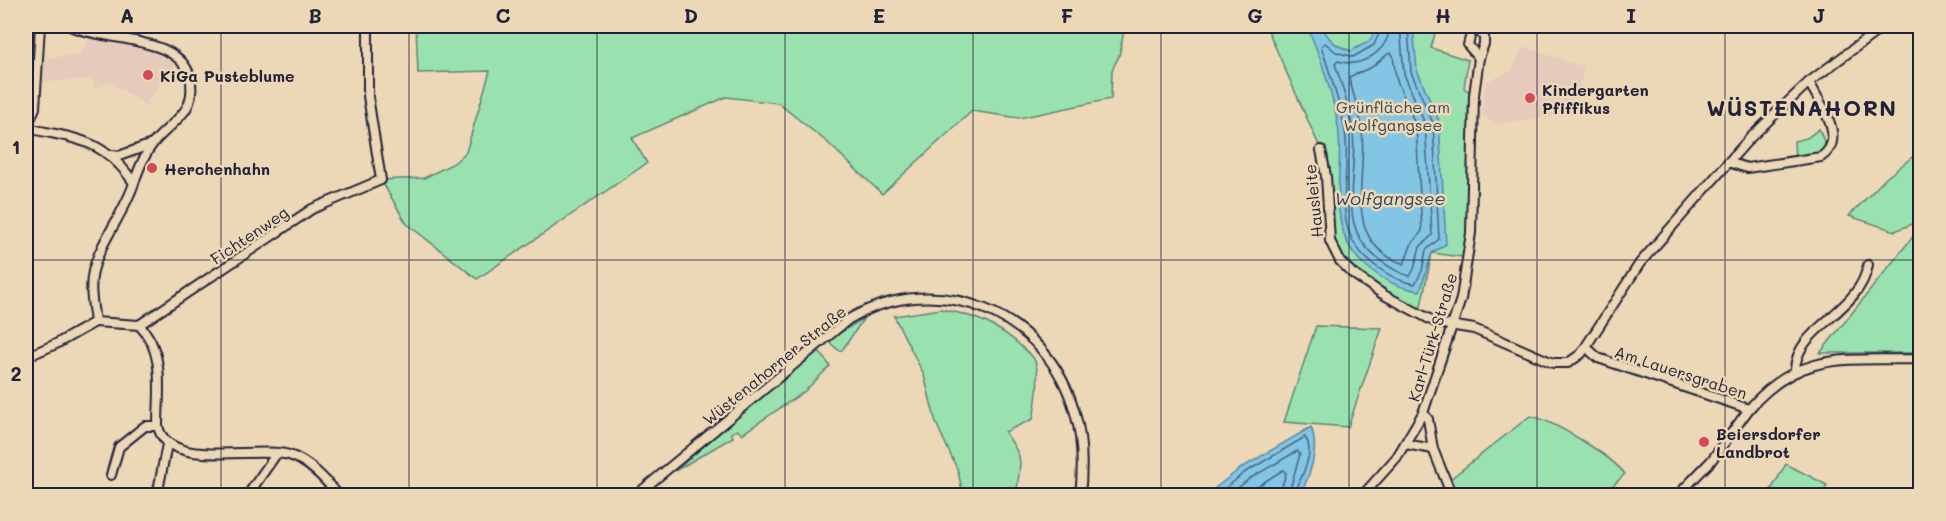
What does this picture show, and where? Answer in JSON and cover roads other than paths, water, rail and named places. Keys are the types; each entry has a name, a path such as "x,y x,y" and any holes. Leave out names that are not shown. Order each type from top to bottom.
{"street":[{"path":"40,26 38,88 35,108 26,129 82,141 119,156 153,143"},
{"path":"70,26 91,33 158,47 186,66 192,86 189,104 153,143 129,197 98,256 93,273 94,322"},
{"name":"Fichtenweg","path":"139,325 318,206 381,180 368,96 368,26"},
{"name":"Karl-Türk-Straße","path":"1474,26 1468,45 1479,58"},
{"name":"Karl-Türk-Straße","path":"1362,495 1387,470 1406,444 1423,413 1461,299 1469,258 1474,95 1484,37 1474,26"},
{"path":"1586,347 1640,263 1728,162 1809,82 1884,26"},
{"path":"1728,162 1747,168 1821,157 1827,153 1832,147 1834,136 1809,82"},
{"name":"Hausleite","path":"1321,150 1326,176 1330,241 1340,261 1352,273 1384,295 1431,321 1452,327 1474,329 1560,364 1575,360 1586,347"},
{"path":"112,155 134,183"},
{"path":"1795,370 1801,347 1863,284 1868,265"},
{"name":"Wüstenahorner Straße","path":"635,495 849,319 872,307 915,296 948,297 977,305 1012,324 1050,362 1067,391 1080,431 1082,472 1080,495"},
{"path":"26,357 56,344 94,322 139,325 153,341 158,360 158,426 160,437 167,444 212,454 277,453 291,455 316,471 339,495"},
{"name":"Am Lauersgraben","path":"1586,347 1598,358 1749,410 1767,390 1795,370 1830,360 1920,359"},
{"path":"1677,495 1711,461 1749,410"},
{"path":"1423,413 1428,419 1433,449 1450,491"},
{"path":"111,476 118,447 145,426 158,426"},
{"path":"157,495 167,444"},
{"path":"1406,444 1433,449"},
{"path":"247,495 277,453"}],"water":[{"name":"Wolfgangsee","path":"1306,26 1322,26 1333,42 1351,51 1370,41 1377,26 1413,26 1417,70 1439,121 1446,244 1432,253 1420,291 1388,281 1371,270 1356,257 1347,242 1341,225 1339,208 1338,124 1322,63"},
{"path":"1311,427 1314,436 1314,453 1310,471 1300,495 1206,495 1241,468"}],"place":[{"name":"KiGa Pusteblume","path":"148,75"},
{"name":"Kindergarten Pfiffikus","path":"1530,98"},
{"name":"Herchenhahn","path":"152,168"},
{"name":"Beiersdorfer Landbrot","path":"1704,442"}],"district":[{"name":"WÜSTENAHORN","path":"1802,107"}],"park label":[{"name":"Grünfläche am Wolfgangsee","path":"1393,115"}]}
